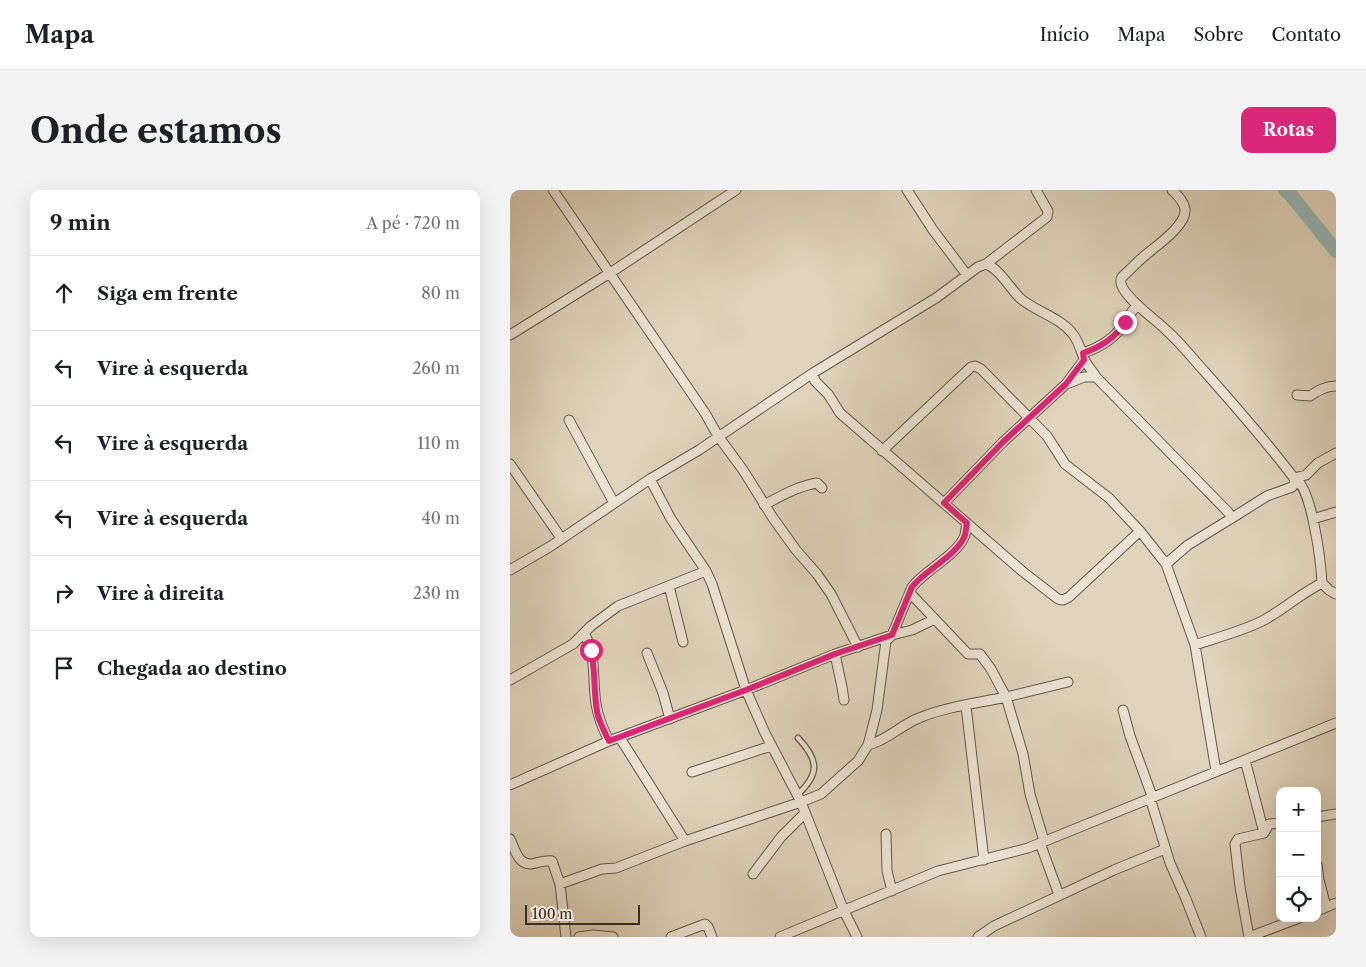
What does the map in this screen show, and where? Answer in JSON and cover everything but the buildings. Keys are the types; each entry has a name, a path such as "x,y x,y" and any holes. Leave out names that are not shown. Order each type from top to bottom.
{"street":[{"path":"553,190 705,413 718,436 743,470 783,533 831,594 858,647"},
{"path":"510,335 610,273 736,190"},
{"path":"907,190 933,230 968,275"},
{"path":"510,570 551,546 650,479 699,450 804,380 814,378 936,298 978,267 986,264 1048,217 1048,211 1036,190"},
{"path":"1172,190 1182,200 1185,210 1183,218 1169,236 1142,258 1120,280 1120,284 1126,294 1137,305 1152,316 1178,341 1254,427 1294,478 1298,480 1304,490 1313,519 1321,558 1322,583 1336,594"},
{"path":"986,264 997,272 1020,298 1068,328 1096,377 1232,518"},
{"path":"1126,294 1127,317"},
{"path":"944,503 1003,442 1066,384 1084,356 1117,333 1137,305"},
{"path":"882,451 973,366 982,369 1047,436 1065,464 1110,498 1140,530 1166,564 1195,644 1216,771"},
{"path":"1066,384 1084,377 1096,377"},
{"path":"814,378 828,394 840,413 1052,596 1063,600 1081,586 1140,530"},
{"path":"1297,394 1310,396 1321,389 1336,386"},
{"path":"569,420 614,503"},
{"path":"1294,478 1306,475 1318,463 1336,453"},
{"path":"510,464 561,538"},
{"path":"1166,564 1188,545 1267,496 1292,487 1295,483 1294,478"},
{"path":"650,479 671,519 712,584 746,690 799,798 844,911 857,937"},
{"path":"764,505 809,484 817,483 822,488"},
{"path":"1313,519 1336,512"},
{"path":"560,884 602,869 616,868 799,798 821,794 834,784 858,761 868,745 877,710 886,641 892,635 910,593 917,581 960,543 965,535 967,523"},
{"path":"965,535 975,530"},
{"path":"510,680 573,644 618,606 706,572"},
{"path":"1195,644 1263,620 1278,612 1303,592 1322,583"},
{"path":"669,586 682,642"},
{"path":"910,593 968,654 980,654 991,669 1006,697 1024,754 1030,794 1042,842 1059,895"},
{"path":"510,785 609,741 746,690 835,654 912,630 935,619"},
{"path":"584,633 594,661 596,701 599,718 609,741"},
{"path":"873,643 884,650"},
{"path":"647,653 663,694 670,719"},
{"path":"835,654 844,700"},
{"path":"868,745 879,741 900,727 931,713 1068,682"},
{"path":"966,706 984,860"},
{"path":"1123,710 1151,797 1165,849 1201,937"},
{"path":"780,937 938,871 984,860 1042,842 1336,723"},
{"path":"620,738 685,841"},
{"path":"692,772 772,746"},
{"path":"1245,760 1264,834"},
{"path":"753,874 781,837 805,813"},
{"path":"1321,816 1336,814"},
{"path":"1264,834 1269,824 1276,823"},
{"path":"886,834 888,871 892,891"},
{"path":"1264,834 1238,839 1235,844 1249,937 1288,922"},
{"path":"510,839 521,862 532,865 548,860 552,861 560,884 566,937"},
{"path":"978,937 994,926 1059,895 1165,849"},
{"path":"1319,877 1326,907"},
{"path":"1321,909 1336,903"},
{"path":"671,937 705,924 712,937"},
{"path":"579,937 593,935 613,937"}],"lane":[{"path":"798,738 815,761 813,775 799,798"}],"waterway":[{"path":"1285,190 1336,251"}],"route":[{"path":"591,650 594,661 597,711 609,741 746,690 835,654 873,643 892,635 912,587 943,560 960,543 965,535 967,523 944,503 1003,442 1066,384 1084,360 1083,353 1101,345 1117,333 1125,322"}]}
